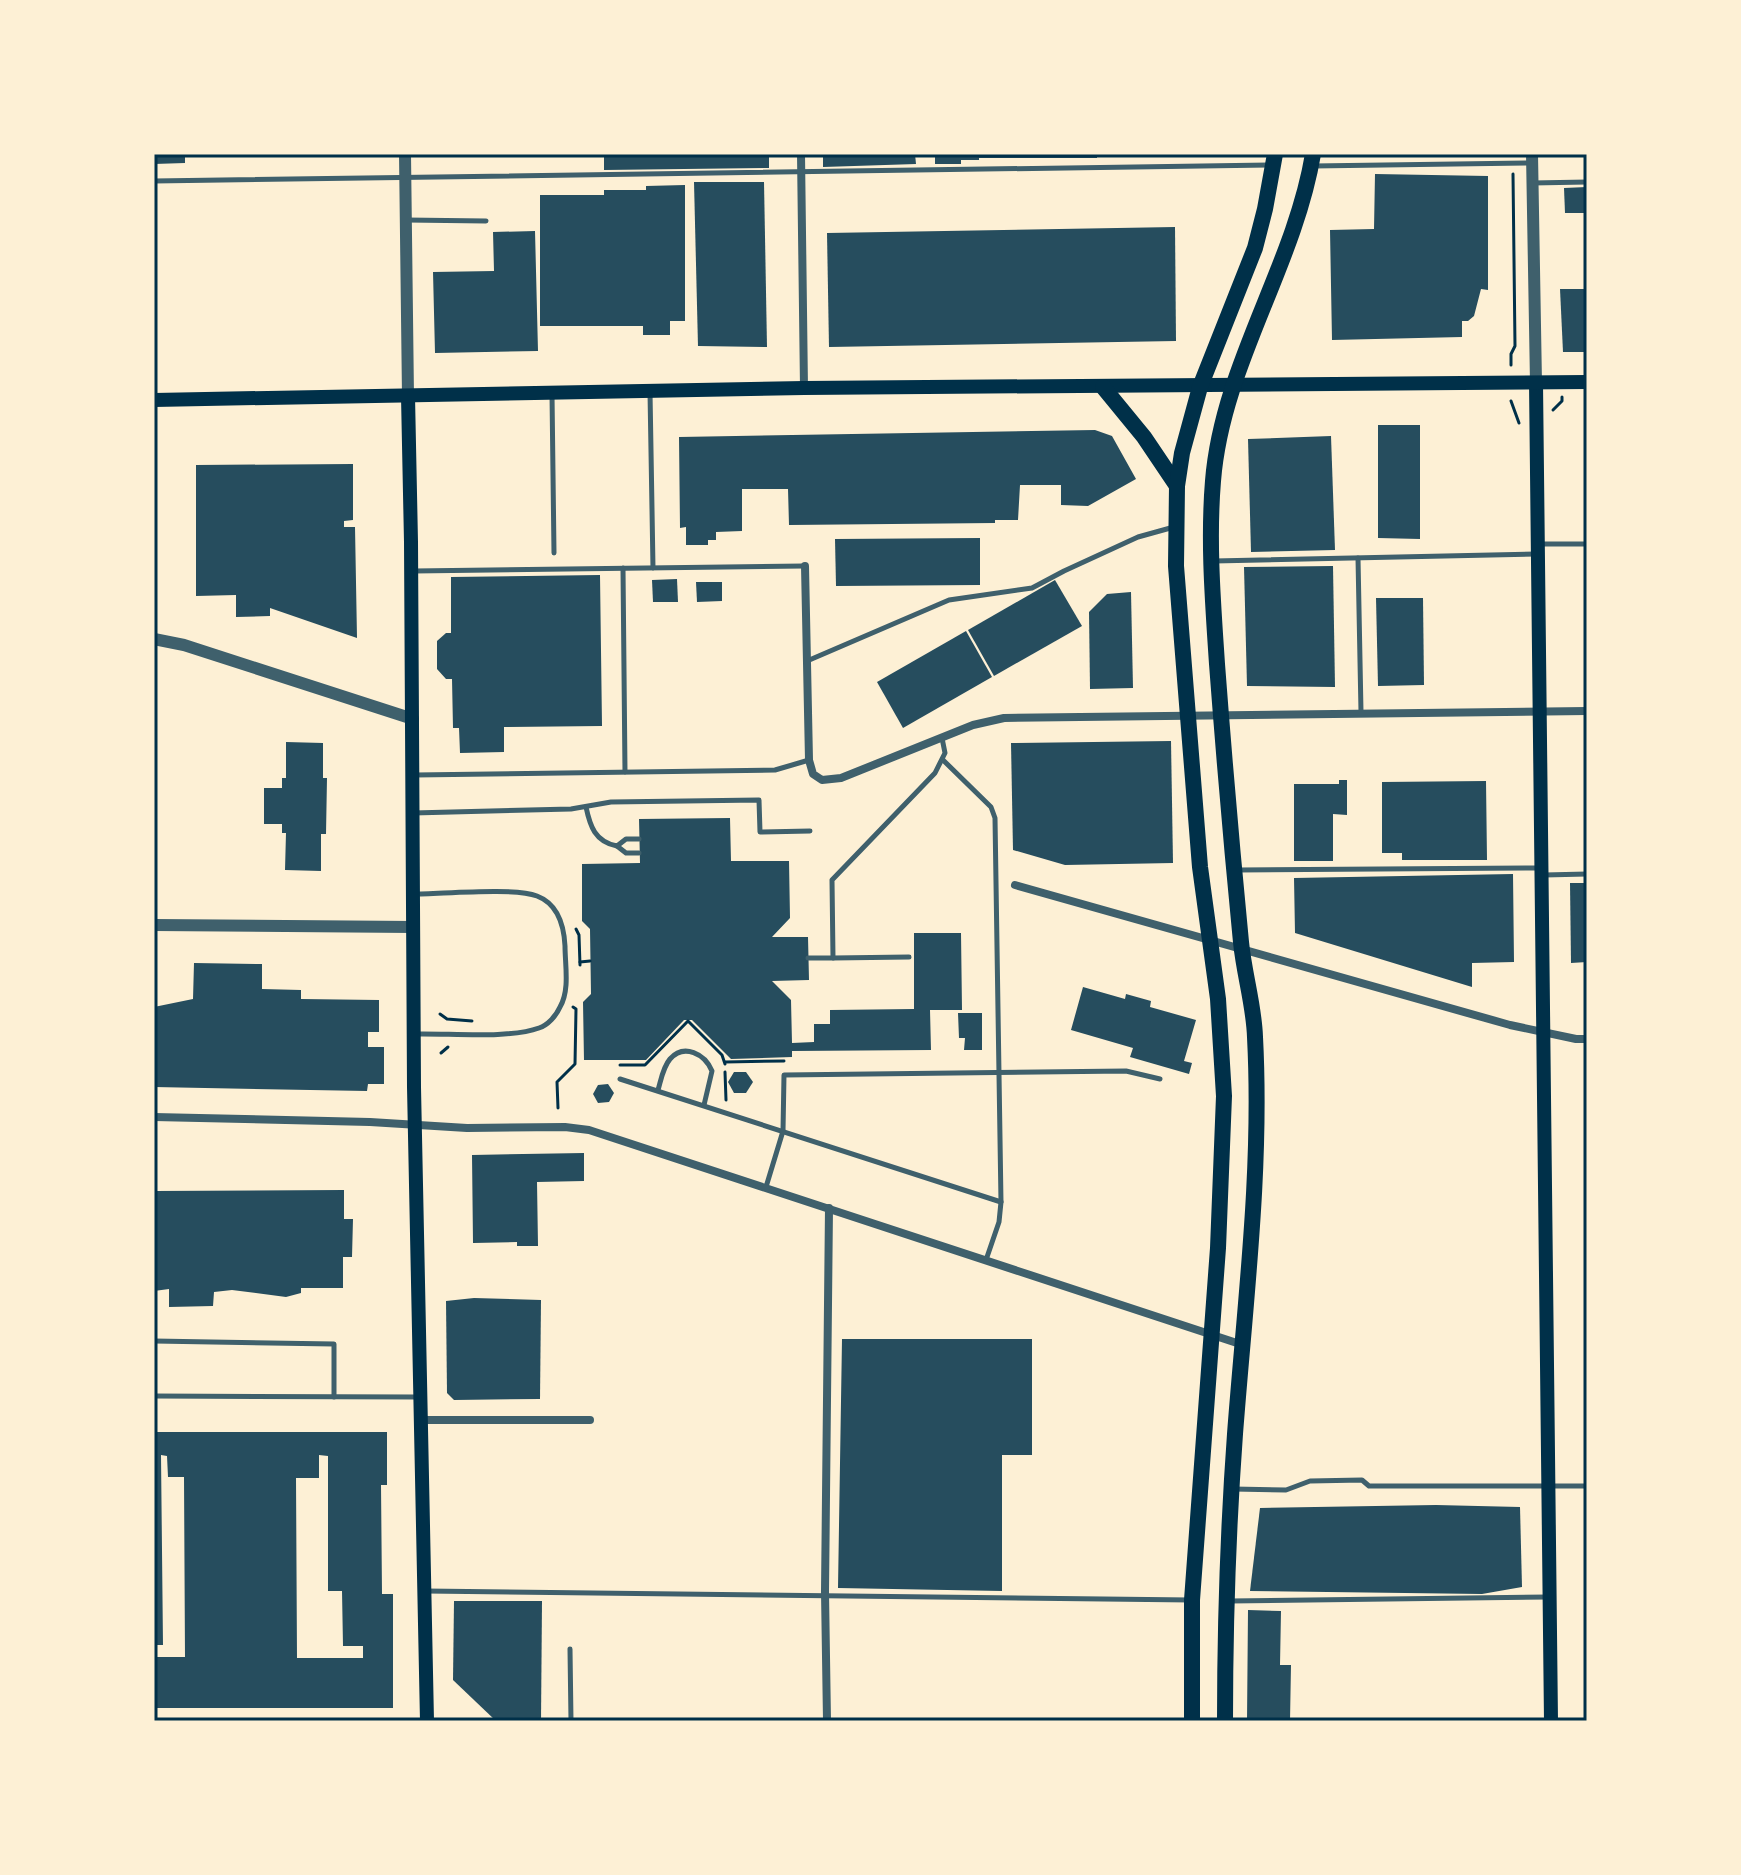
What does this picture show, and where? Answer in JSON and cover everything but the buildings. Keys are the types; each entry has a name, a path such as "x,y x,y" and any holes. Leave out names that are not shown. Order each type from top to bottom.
{"main road":[{"path":"1192,1721 1192,1600 1223,1177 1224,1096 1218,999 1208,939 1188,714 1175,527 1177,486 1185,439 1200,387 1255,248 1274,160"},
{"path":"1225,1721 1225,1601 1251,1268 1257,1101 1255,1032 1241,949 1221,714 1211,561 1213,480 1221,427 1301,206 1312,160"},
{"path":"154,400 804,388 1587,382"},
{"path":"1536,383 1551,1721"},
{"path":"1103,387 1144,437 1177,486"},
{"path":"408,396 419,1420 427,1721"}],"street":[{"path":"405,154 408,396"},
{"path":"801,154 804,388"},
{"path":"1532,158 1536,383"},
{"path":"805,566 809,760 813,774 826,780 841,778 987,720 1004,718 1587,711"},
{"path":"154,639 184,645 413,719"},
{"path":"1015,885 1544,1032 1587,1039"},
{"path":"154,925 413,927"},
{"path":"154,1117 589,1130 1244,1345"},
{"path":"827,1721 825,1597 829,1208"},
{"path":"419,1420 590,1420"}],"lane":[{"path":"1312,160 1532,158"},
{"path":"154,181 801,174 1274,160"},
{"path":"1531,183 1587,182"},
{"path":"405,220 486,221"},
{"path":"650,391 653,568"},
{"path":"552,393 554,553"},
{"path":"807,661 949,600 1032,588 1138,537 1175,527"},
{"path":"1211,561 1358,558 1587,544"},
{"path":"1358,558 1361,712"},
{"path":"412,571 805,566"},
{"path":"623,568 625,772"},
{"path":"833,958 832,880 935,773 945,753 941,737"},
{"path":"412,776 775,770 809,760"},
{"path":"943,760 991,807 995,818 1001,1202 999,1222 986,1260"},
{"path":"412,813 504,812 586,807 611,802 759,800 760,832 810,831"},
{"path":"586,807 597,837 626,853 639,853"},
{"path":"617,846 626,839 639,839"},
{"path":"1234,870 1541,871 1587,874"},
{"path":"413,894 523,893 543,899 555,910 563,928 566,987 560,1007 539,1028 511,1033 414,1034"},
{"path":"808,958 909,957"},
{"path":"657,1090 669,1060 682,1052 697,1053 704,1057 712,1071 704,1105"},
{"path":"766,1187 783,1131 784,1075 1126,1071 1160,1079"},
{"path":"620,1079 1001,1202"},
{"path":"154,1341 334,1344 334,1397"},
{"path":"154,1396 420,1397"},
{"path":"1232,1489 1286,1490 1310,1481 1323,1480 1362,1480 1369,1486 1587,1486"},
{"path":"423,1591 1192,1600"},
{"path":"1225,1601 1549,1597"},
{"path":"570,1649 571,1721"}],"path":[{"path":"574,926 579,935 580,975"},
{"path":"580,962 590,961"},
{"path":"568,1015 575,1000"},
{"path":"558,1108 557,1082 575,1064 576,1009 573,1007"},
{"path":"440,1014 447,1019 472,1021"},
{"path":"441,1053 451,1045"}]}
